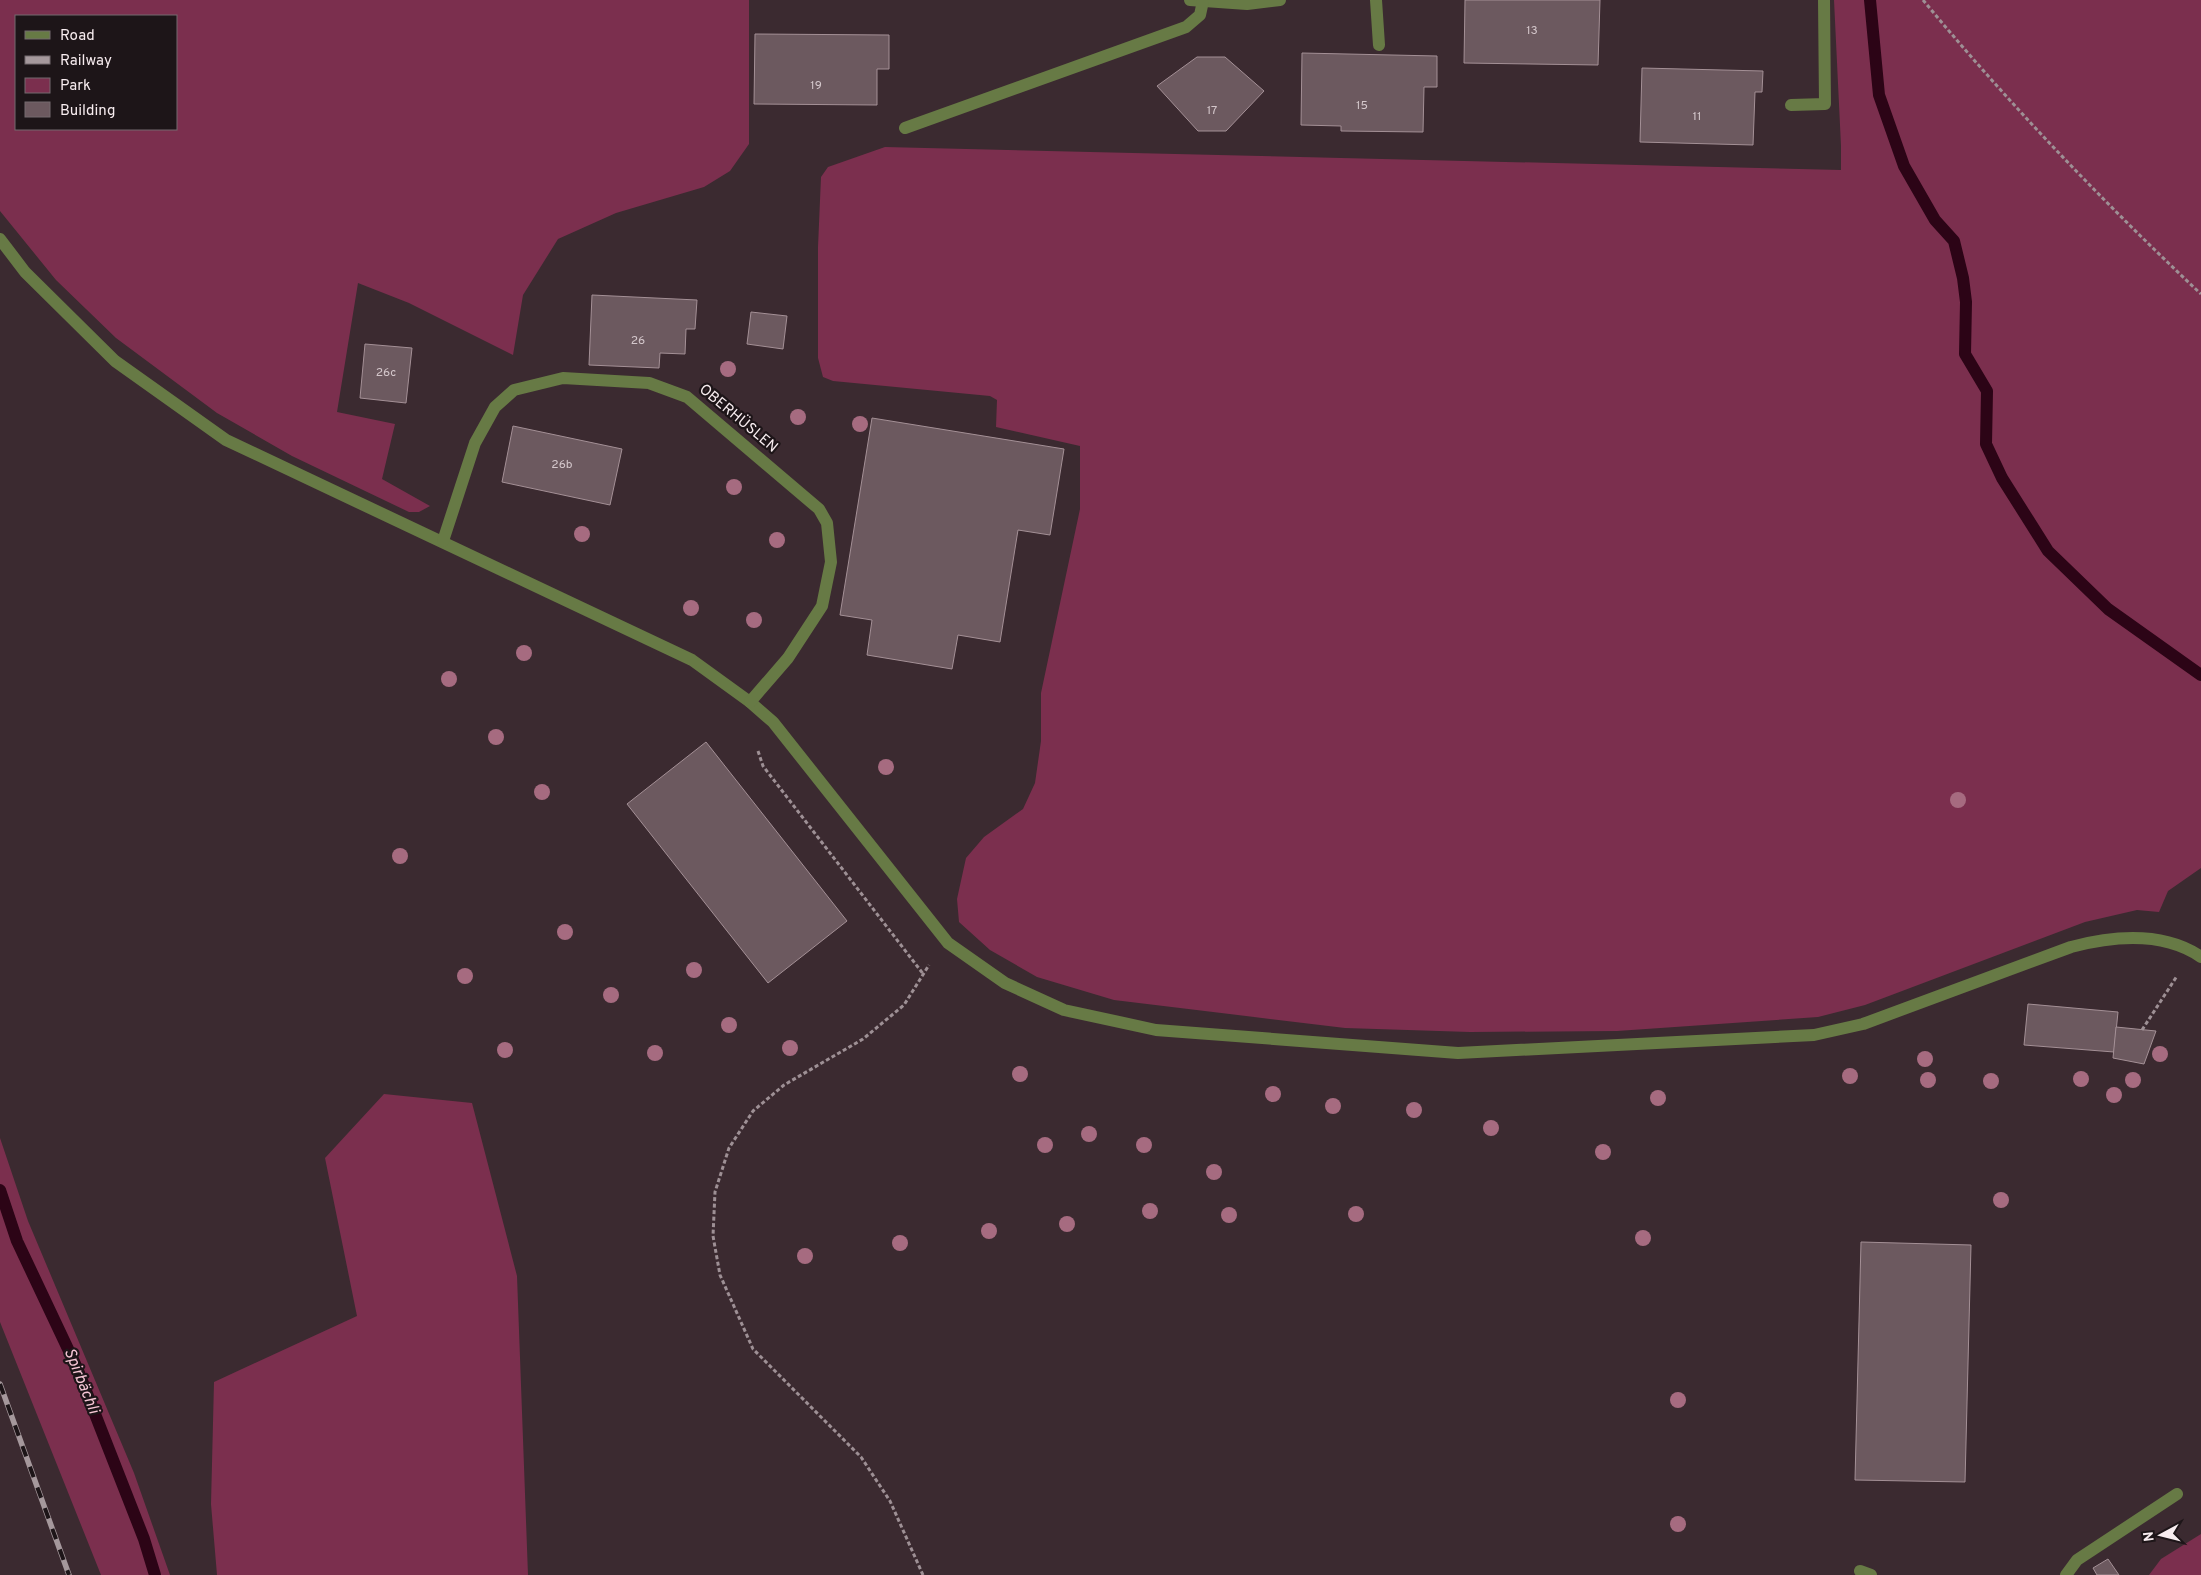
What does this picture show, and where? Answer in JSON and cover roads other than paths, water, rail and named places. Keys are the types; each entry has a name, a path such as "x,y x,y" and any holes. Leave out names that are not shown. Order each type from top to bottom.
{"street":[{"path":"1190,0 1248,4 1280,0"},
{"path":"1376,0 1379,45"},
{"path":"1791,105 1824,104 1824,0"},
{"path":"906,128 1186,27 1200,15 1203,1"},
{"path":"0,239 25,272 115,361 226,440 692,660 750,702 773,722 948,943 1005,983 1064,1010 1156,1030 1458,1053 1814,1035 1863,1024 2095,941 2143,938 2168,942 2197,954"},
{"name":"OBERHÜSLEN","path":"443,541 475,443 495,408 514,390 564,378 649,383 687,397 819,509 827,523 831,562 822,606 788,658 750,702"},
{"path":"2066,1575 2077,1560 2177,1494"}],"waterway":[{"path":"1870,0 1879,95 1904,166 1935,220 1954,241 1963,278 1966,302 1965,354 1987,391 1986,444 2002,478 2048,551 2108,609 2201,675"},
{"name":"Spirbächli","path":"0,1190 17,1241 77,1368 144,1539 155,1575"}],"railway":[{"path":"0,1384 69,1575"}]}
